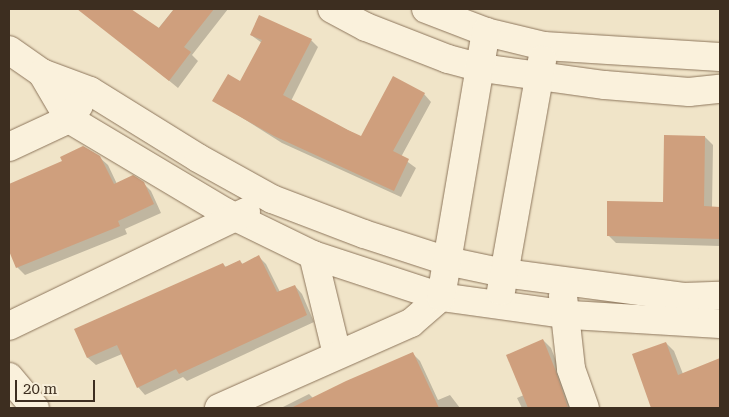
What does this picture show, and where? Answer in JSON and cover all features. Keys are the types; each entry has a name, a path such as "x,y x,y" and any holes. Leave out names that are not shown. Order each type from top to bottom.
{"street":[{"path":"332,9 366,27 448,59 482,68 539,78 689,92 720,90"},
{"path":"426,9 486,32 544,46 720,57"},
{"path":"219,408 337,354 411,323 441,297 482,68 486,32"},
{"path":"499,305 544,46"},
{"path":"9,50 42,73 90,91 198,158 272,199 364,234 447,260 504,273 683,297 720,296"},
{"path":"42,73 69,118 235,217 314,255 441,297 563,314 720,324"},
{"path":"9,147 69,118 90,91"},
{"path":"9,326 272,199"},
{"path":"314,255 337,354"},
{"path":"563,282 563,314 571,369 585,408"},
{"path":"9,377 35,408"}],"building":[{"path":"77,9 131,9 159,28 174,9 214,9 184,47 191,52 169,81"},
{"path":"259,15 312,39 283,95 348,130 361,136 393,76 425,93 393,151 409,159 394,191 274,136 212,101 228,74 240,81 262,40 250,35"},
{"path":"664,135 705,136 704,206 720,207 720,239 607,236 607,201 663,202"},
{"path":"83,146 100,156 114,184 133,175 144,182 154,204 118,221 120,226 16,268 9,251 9,184 62,161 60,157"},
{"path":"259,255 277,292 295,285 307,315 179,374 176,369 137,388 117,345 87,358 74,329 223,263 225,267 240,260 242,264"},
{"path":"543,339 568,408 528,408 506,355"},
{"path":"666,342 678,375 720,358 720,408 651,408 632,354"},
{"path":"413,352 439,408 291,408 346,381"}]}
